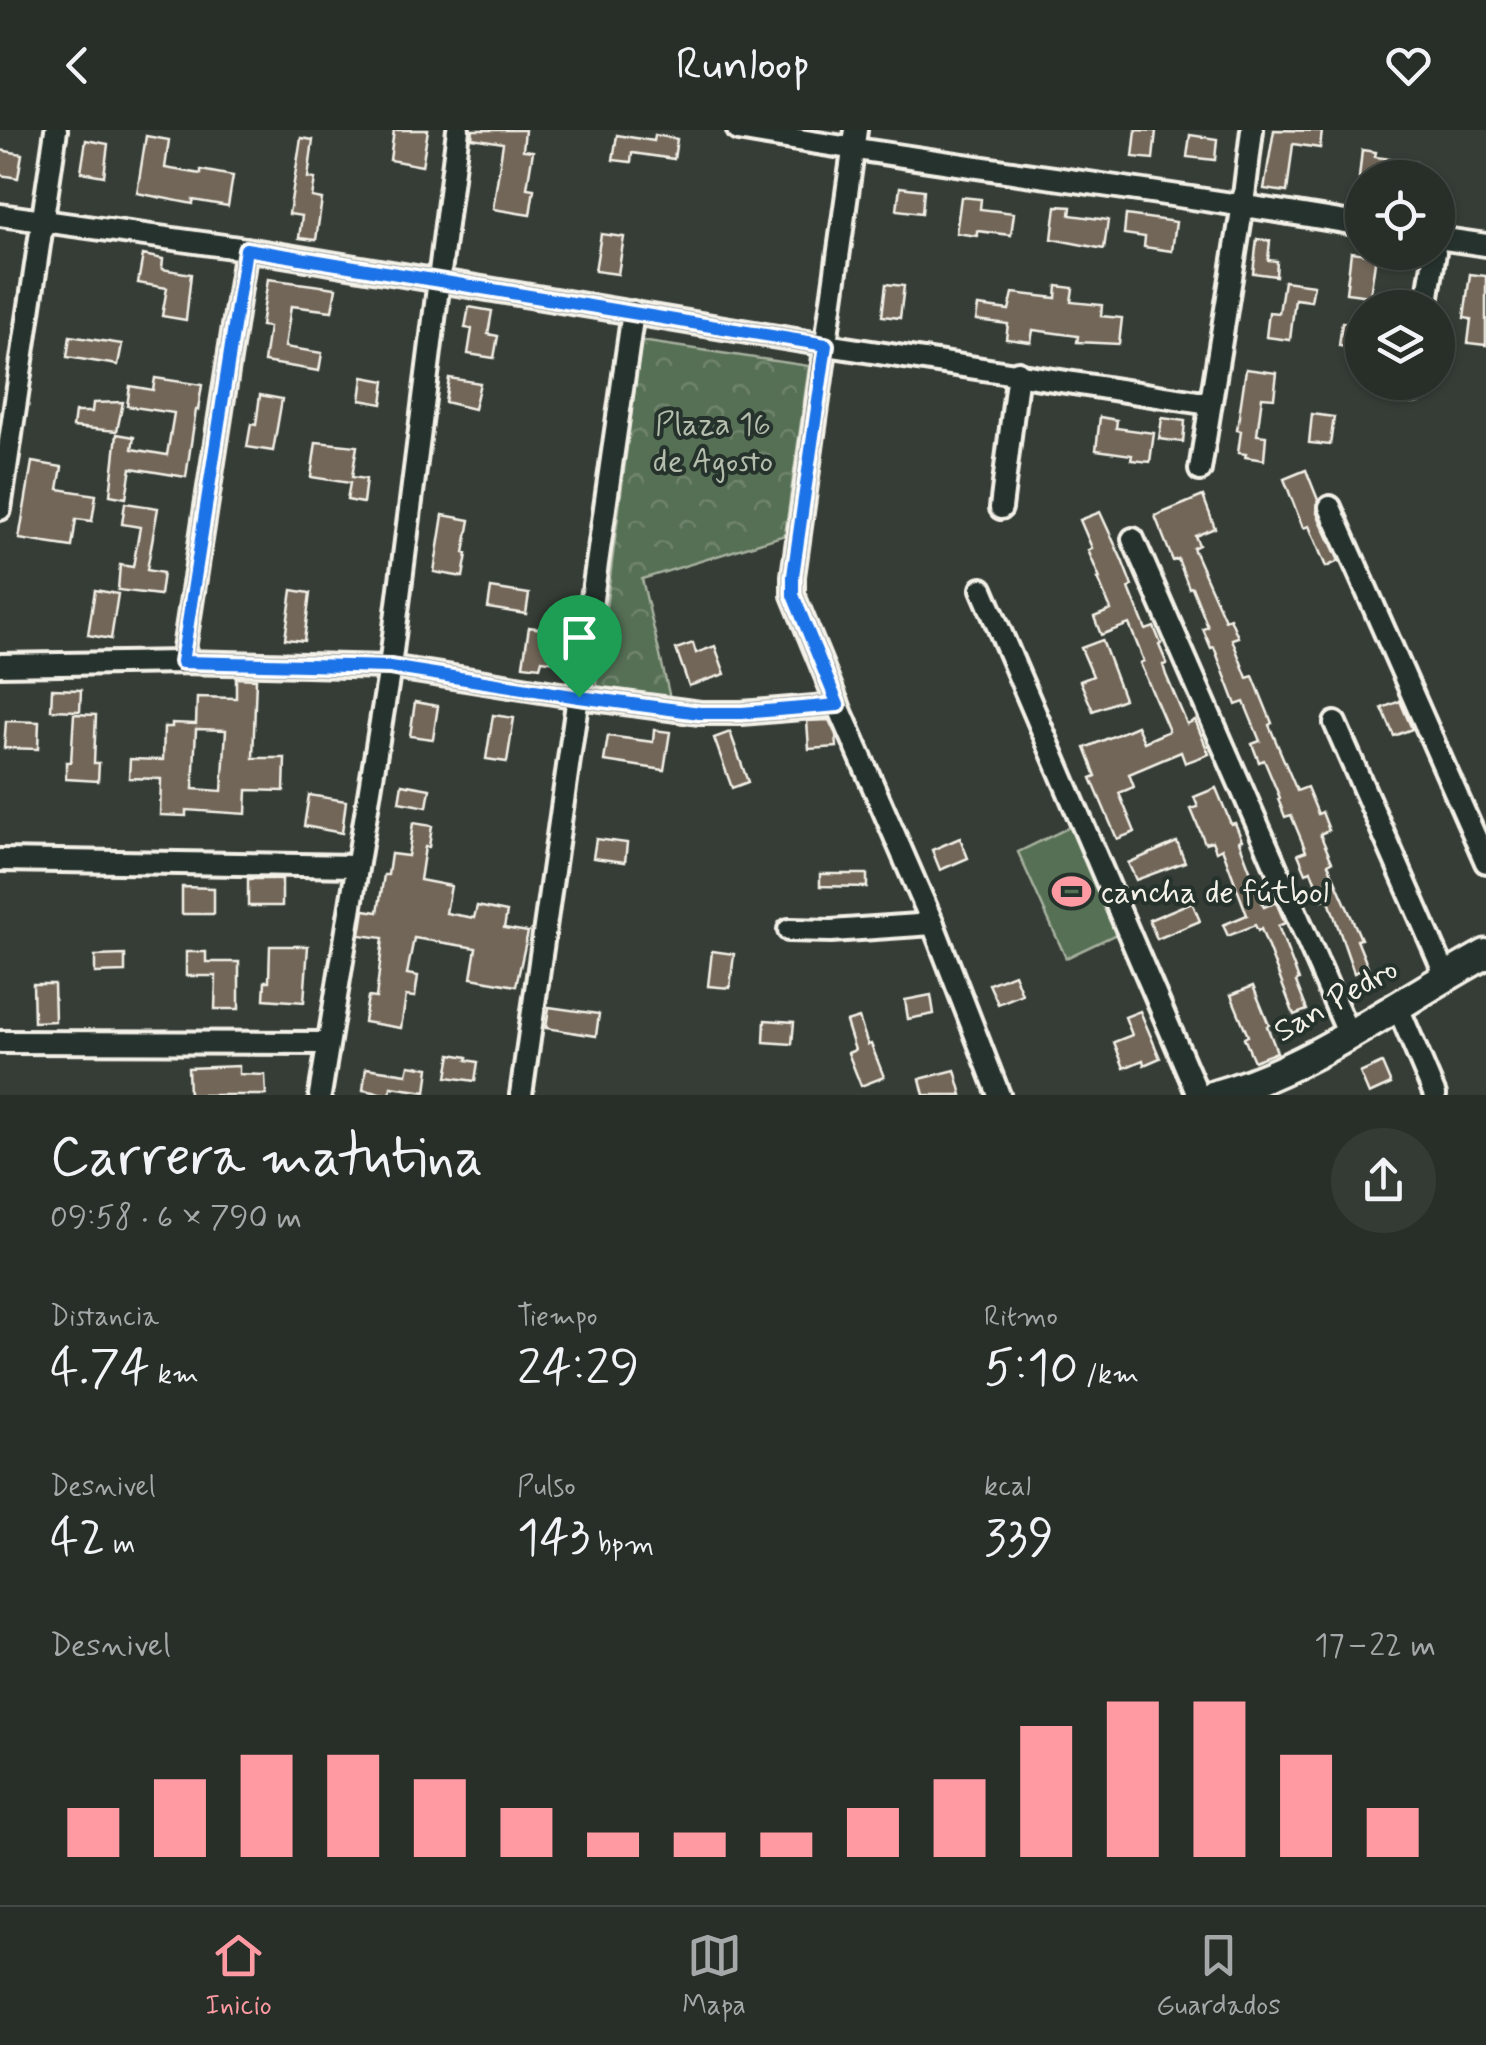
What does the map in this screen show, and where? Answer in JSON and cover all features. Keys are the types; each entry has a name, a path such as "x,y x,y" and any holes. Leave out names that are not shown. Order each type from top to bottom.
{"main road":[{"name":"San Pedro","path":"1215,1095 1247,1086 1349,1034 1486,954"}],"street":[{"path":"0,510 56,130"},
{"path":"320,1095 390,667 458,130"},
{"path":"738,130 854,140 1345,222"},
{"path":"1200,470 1252,130"},
{"path":"854,140 793,595 933,924 999,1095"},
{"path":"0,214 246,249 1210,404"},
{"path":"1455,241 1486,246"},
{"path":"182,662 246,249"},
{"path":"521,1095 632,312"},
{"path":"1001,508 1018,372"},
{"path":"1330,507 1486,862"},
{"path":"1133,538 1349,1034"},
{"path":"982,589 1198,1095"},
{"path":"0,666 182,662 390,667 700,713 838,705"},
{"path":"1335,724 1446,976"},
{"path":"0,860 356,866"},
{"path":"789,930 831,932 933,924"},
{"path":"1397,1005 1434,1095"},
{"path":"0,1042 328,1043"}],"green space":[{"name":"Plaza 16 de Agosto","path":"641,341 809,366 785,535 642,579 670,698 595,691"},
{"name":"cancha de fútbol","path":"1076,824 1125,930 1066,958 1018,852"}],"building":[{"path":"394,130 428,130 422,166 390,160"},
{"path":"473,130 525,130 523,150 533,151 527,188 534,189 530,215 493,209 503,143 472,138"},
{"path":"1136,130 1156,131 1153,159 1133,157"},
{"path":"1274,130 1322,131 1320,148 1293,144 1287,192 1264,189"},
{"path":"617,135 654,141 655,135 677,139 674,159 632,153 631,162 613,160"},
{"path":"1190,135 1217,139 1215,160 1187,157"},
{"path":"146,136 169,140 165,168 233,176 228,206 137,193"},
{"path":"301,138 313,140 308,178 315,179 312,197 322,199 316,240 299,238 302,216 289,214"},
{"path":"86,140 108,144 104,176 81,172"},
{"path":"0,150 22,154 18,178 0,175"},
{"path":"1362,150 1376,152 1375,157 1400,160 1361,160"},
{"path":"900,187 924,190 922,213 897,210"},
{"path":"961,197 981,199 980,209 1014,213 1011,235 956,233"},
{"path":"1056,206 1071,207 1070,215 1108,220 1104,249 1052,239"},
{"path":"1126,215 1176,222 1172,251 1144,247 1145,237 1124,234"},
{"path":"601,234 624,237 618,274 595,271"},
{"path":"1257,239 1270,241 1268,260 1277,261 1276,276 1253,273"},
{"path":"143,255 163,259 162,269 191,274 186,320 162,316 167,288 138,283"},
{"path":"1349,270 1374,270 1371,290 1346,290"},
{"path":"1470,274 1486,276 1486,345 1468,343 1471,319 1464,318"},
{"path":"268,279 336,288 332,311 291,306 285,347 322,353 319,371 264,362 269,327 261,326"},
{"path":"1284,281 1314,285 1311,301 1295,299 1290,340 1266,337 1269,312 1279,313"},
{"path":"886,284 904,286 900,318 882,316"},
{"path":"1057,286 1073,288 1071,302 1102,305 1101,316 1122,318 1119,344 1077,342 1078,336 1033,330 1031,342 1006,339 1008,324 976,320 978,306 1009,310 1013,293 1056,298"},
{"path":"469,307 492,311 488,334 498,336 494,358 468,354 472,329 465,328"},
{"path":"1342,322 1345,322 1345,347 1339,346"},
{"path":"70,336 122,344 118,365 67,357"},
{"path":"1246,369 1277,373 1274,398 1262,397 1257,435 1266,436 1264,460 1238,453 1241,431 1237,430"},
{"path":"363,377 385,381 382,404 360,400"},
{"path":"155,378 202,385 186,477 131,468 126,498 110,495 117,434 134,437 132,449 167,455 174,413 127,406 130,386 153,390"},
{"path":"449,378 480,383 474,409 445,402"},
{"path":"260,395 282,399 273,451 247,447 251,424 256,425"},
{"path":"123,402 117,431 73,427 75,412 92,412 93,403"},
{"path":"1312,414 1334,417 1330,445 1309,443"},
{"path":"1100,417 1117,420 1116,428 1154,433 1150,462 1096,450"},
{"path":"1162,418 1185,421 1183,442 1159,439"},
{"path":"316,442 357,446 352,477 366,479 363,503 347,500 350,483 311,477"},
{"path":"32,462 62,467 58,489 96,495 92,521 76,519 72,547 19,539"},
{"path":"1306,470 1318,500 1317,513 1339,561 1326,567 1309,526 1303,528 1284,479"},
{"path":"1203,496 1215,528 1195,536 1199,545 1193,548 1225,620 1230,618 1238,637 1232,639 1247,678 1253,676 1297,791 1307,787 1329,830 1320,834 1332,862 1328,864 1361,939 1357,940 1368,967 1354,973 1328,898 1322,900 1311,871 1306,873 1298,854 1306,851 1291,815 1285,817 1264,760 1259,762 1252,744 1260,741 1244,702 1236,705 1203,629 1208,627 1192,587 1189,588 1178,559 1173,561 1155,516"},
{"path":"125,503 158,508 147,570 163,573 160,595 118,590 120,565 133,567 140,527 122,524"},
{"path":"1100,512 1122,560 1146,630 1154,627 1161,644 1166,675 1187,724 1195,720 1209,754 1185,763 1181,752 1129,774 1134,787 1119,793 1135,832 1117,839 1091,778 1096,776 1085,748 1137,726 1144,742 1169,731 1140,663 1144,661 1129,624 1101,635 1094,617 1111,610 1080,520"},
{"path":"443,515 470,520 463,577 434,572"},
{"path":"491,588 529,594 526,614 488,608"},
{"path":"95,590 118,594 111,639 88,635"},
{"path":"292,590 310,593 304,641 285,639"},
{"path":"529,627 562,632 558,662 542,660 540,667 523,665"},
{"path":"1102,640 1124,699 1093,711 1080,681 1093,676 1081,648"},
{"path":"693,643 696,653 715,646 725,674 689,686 676,649"},
{"path":"236,678 256,679 253,758 285,758 284,791 247,790 246,814 186,810 186,816 160,815 161,779 129,778 130,759 163,760 164,727 172,727 172,723 196,724 197,697 236,698","holes":["196,729 226,730 222,791 193,789"]},
{"path":"52,689 81,690 80,711 51,710"},
{"path":"1400,701 1412,729 1394,736 1382,708"},
{"path":"415,702 438,706 433,739 410,736"},
{"path":"74,714 96,715 94,763 99,763 98,781 66,779"},
{"path":"493,715 514,718 507,762 486,759"},
{"path":"829,720 837,747 809,749 807,721"},
{"path":"6,721 39,722 38,749 4,748"},
{"path":"654,730 670,732 664,770 604,761 608,736 653,742"},
{"path":"730,732 748,782 732,788 714,738"},
{"path":"402,784 430,789 427,807 399,802"},
{"path":"1216,788 1242,840 1239,841 1264,907 1276,902 1285,923 1278,926 1307,1010 1294,1015 1261,929 1258,931 1255,925 1228,936 1223,925 1247,915 1222,848 1216,851 1212,841 1205,843 1191,809 1198,807 1194,797"},
{"path":"309,795 346,801 342,833 304,826"},
{"path":"413,823 432,826 420,880 451,886 446,913 474,918 477,906 507,912 504,928 528,932 516,986 471,978 476,948 414,938 407,974 418,976 415,997 406,996 401,1028 364,1022 368,997 376,998 383,938 360,935 364,910 378,912 391,854 408,856"},
{"path":"960,838 968,858 940,870 932,850"},
{"path":"596,839 627,843 625,862 593,858"},
{"path":"1177,842 1185,862 1136,880 1128,863"},
{"path":"820,874 867,874 867,887 820,886"},
{"path":"248,879 282,879 282,906 248,906"},
{"path":"182,887 214,888 214,914 182,914"},
{"path":"1192,902 1200,921 1157,939 1149,920"},
{"path":"270,946 308,946 304,1002 264,999"},
{"path":"712,951 734,954 730,988 708,986"},
{"path":"186,952 206,952 206,962 239,962 239,1009 215,1009 216,976 186,976"},
{"path":"125,955 125,972 95,973 95,956"},
{"path":"1014,974 1022,994 998,1004 989,984"},
{"path":"33,984 54,984 55,1021 34,1022"},
{"path":"1253,986 1277,1052 1254,1061 1231,995"},
{"path":"931,995 934,1014 908,1019 905,1000"},
{"path":"549,1007 599,1014 596,1036 546,1028"},
{"path":"1140,1011 1160,1058 1124,1068 1114,1042 1132,1035 1125,1017"},
{"path":"859,1018 884,1077 861,1086 848,1053 855,1050 846,1022"},
{"path":"765,1020 794,1022 792,1044 764,1042"},
{"path":"451,1054 478,1062 475,1081 447,1077"},
{"path":"1382,1063 1391,1084 1369,1094 1360,1073"},
{"path":"409,1065 429,1068 426,1092 391,1087 390,1095 363,1090 366,1068 407,1074"},
{"path":"239,1066 239,1074 265,1075 266,1095 189,1095 188,1068"},
{"path":"955,1070 962,1095 924,1095 920,1079"}],"place":[{"name":"cancha de fútbol","path":"1071,891"}],"route":[{"path":"246,249 826,345 793,595 838,705 700,713 579,697 390,667 182,662 246,249"}]}
